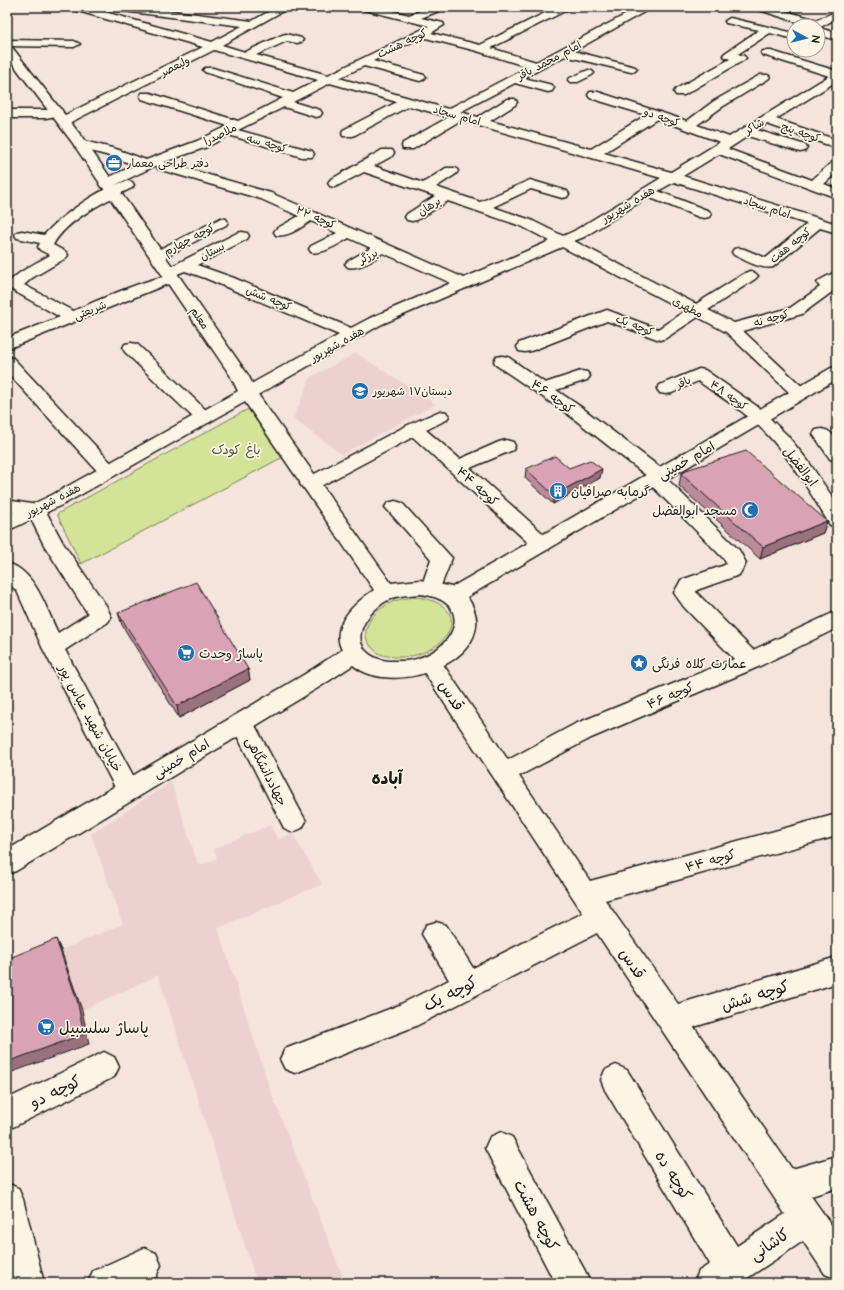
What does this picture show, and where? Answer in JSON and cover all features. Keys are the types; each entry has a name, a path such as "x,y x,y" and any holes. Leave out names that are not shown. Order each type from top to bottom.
{"street":[{"name":"امام سجاد","path":"75,7 672,177 837,229"},
{"path":"115,7 172,10 252,24"},
{"name":"ولیعصر","path":"60,117 213,46 285,7"},
{"path":"366,7 410,18"},
{"name":"کوچه هشت","path":"410,18 440,7"},
{"path":"481,49 565,7"},
{"name":"امام محمد باقر","path":"455,114 513,79 648,7"},
{"path":"760,7 791,18"},
{"path":"831,7 837,9"},
{"path":"826,21 837,14"},
{"name":"کوچه هشت","path":"330,79 439,25 410,18"},
{"path":"730,21 768,28 786,34"},
{"path":"680,92 740,58 729,55 768,28"},
{"path":"826,32 837,37"},
{"path":"420,34 481,49 537,66"},
{"path":"245,56 286,37 297,40"},
{"path":"7,43 74,44"},
{"name":"معلم","path":"7,48 80,144 156,256 175,273 248,393 386,592"},
{"path":"564,52 631,69"},
{"path":"767,54 837,76"},
{"path":"549,60 570,71 593,74"},
{"path":"363,62 420,77"},
{"path":"209,70 288,100 316,113"},
{"name":"شاکر","path":"672,177 837,76"},
{"path":"688,126 718,104 764,77"},
{"name":"ملاصدرا","path":"109,188 146,165 202,144 330,79"},
{"path":"513,79 548,88"},
{"name":"کوچه دو","path":"594,95 656,114 729,141"},
{"path":"146,96 232,128"},
{"path":"599,107 610,100"},
{"path":"348,133 408,101"},
{"path":"480,122 511,102"},
{"path":"7,114 60,117"},
{"path":"408,146 455,114"},
{"path":"593,154 656,114"},
{"name":"کوچه پنج","path":"765,119 837,144"},
{"name":"کوچه سه","path":"232,128 307,154"},
{"path":"746,131 800,148"},
{"path":"80,144 111,152 146,165"},
{"path":"72,318 14,286 27,275 61,255 45,247 46,240 68,220 103,196 109,188 163,166 202,144"},
{"path":"717,149 837,194"},
{"path":"335,183 387,153"},
{"path":"815,185 837,165"},
{"name":"کوچه ۲۲","path":"163,166 266,196 463,283"},
{"name":"مطهری","path":"364,167 526,223 562,241 732,330 800,393"},
{"path":"426,188 451,170"},
{"name":"هفده شهریور","path":"7,524 59,499 376,321 579,234 672,177"},
{"path":"481,207 530,184 562,194"},
{"path":"647,192 704,214"},
{"name":"برهان","path":"412,218 447,195"},
{"path":"281,232 311,215"},
{"name":"کوچه چهارم","path":"156,256 221,222"},
{"name":"کوچه هفت","path":"739,252 768,264 818,223"},
{"path":"316,249 349,232"},
{"path":"22,235 46,240"},
{"name":"بستان","path":"175,273 242,236"},
{"name":"برزگر","path":"353,264 384,247"},
{"name":"کوچه شش","path":"175,273 196,269 312,316 352,335"},
{"name":"شریعتی","path":"7,344 160,282 175,273"},
{"path":"697,311 750,276"},
{"name":"کوچه نه","path":"732,330 796,312 831,286 825,283 837,276"},
{"name":"کوچه یک","path":"525,347 607,315 660,335 697,311"},
{"path":"131,348 204,418"},
{"name":"کوچه ۴۶","path":"502,360 575,411 657,477 732,555 736,562 732,570 688,585 685,593 750,661"},
{"path":"7,362 108,471"},
{"name":"امام خمینی","path":"453,596 837,372"},
{"name":"باقر","path":"666,390 699,374"},
{"name":"کوچه ۴۸","path":"699,374 760,417"},
{"path":"543,389 581,376"},
{"path":"310,484 440,416"},
{"name":"ابوالفضل","path":"760,417 795,457 828,488 837,520"},
{"name":"کوچه ۴۴","path":"414,429 457,466 542,544"},
{"path":"822,434 837,455"},
{"path":"457,466 506,446"},
{"path":"7,506 36,510 54,545 96,607 100,617 53,647"},
{"path":"395,508 442,558 431,588"},
{"name":"خیابان شهید عباس پور","path":"7,570 26,587 53,647 129,790"},
{"path":"420,587 431,588 453,596 463,607 466,621 463,636 452,649 430,663 416,668 395,670 375,667 360,660 352,648 348,634 354,619 365,606 386,592 420,587"},
{"name":"کوچه ۴۶","path":"504,773 583,731 750,661 837,619"},
{"name":"امام خمینی","path":"7,863 242,722 355,652"},
{"name":"قدس","path":"430,663 584,894 602,918 837,1262"},
{"name":"جهاددانشگاهی","path":"242,722 293,821"},
{"name":"کوچه ۴۴","path":"584,894 837,825"},
{"name":"کوچه یک","path":"295,1060 406,1016 602,918"},
{"path":"436,934 468,984"},
{"name":"کوچه شش","path":"672,1020 837,970"},
{"name":"کوچه دو","path":"7,1115 104,1067"},
{"name":"کوچه ده","path":"616,1080 722,1276"},
{"name":"کوچه هشت","path":"501,1148 573,1283"},
{"path":"786,1187 837,1172"},
{"path":"9,1219 26,1283"},
{"name":"کاشانی","path":"722,1276 807,1219"},
{"path":"105,1283 144,1265"}],"shaded area":[{"name":"دبستان۱۷ شهریور","path":"356,353 436,404 342,454 293,419 311,377"},
{"path":"171,782 198,865 217,859 214,849 270,825 278,840 292,833 322,884 218,928 271,1092 345,1283 257,1283 158,975 82,1010 61,950 123,924 91,834"}],"green space":[{"name":"باغ کودک","path":"248,409 283,457 81,564 57,514"},
{"path":"417,597 437,603 448,612 451,623 447,634 438,644 424,652 406,657 387,656 375,651 367,639 366,633 369,622 373,616 391,602"}],"building":[{"name":"مسجد ابوالفضل","path":"746,451 827,521 763,547 681,474 685,472 683,471"},
{"path":"555,456 569,468 590,460 602,469 554,495 526,469"},
{"name":"پاساژ وحدت","path":"196,582 248,669 177,706 118,613"},
{"name":"پاساژ سلسبیل","path":"56,939 77,1000 84,1034 7,1062 7,959"}],"place":[{"name":"دفتر طراحی معمار","path":"114,163"},
{"name":"دبستان۱۷ شهریور","path":"360,391"},
{"name":"گرمابه صرافیان","path":"558,491"},
{"name":"مسجد ابوالفضل","path":"750,510"},
{"name":"پاساژ وحدت","path":"186,653"},
{"name":"عمارت کلاه فرنگی","path":"639,663"},
{"name":"پاساژ سلسبیل","path":"46,1027"}],"district":[{"name":"آباده","path":"387,778"}]}
